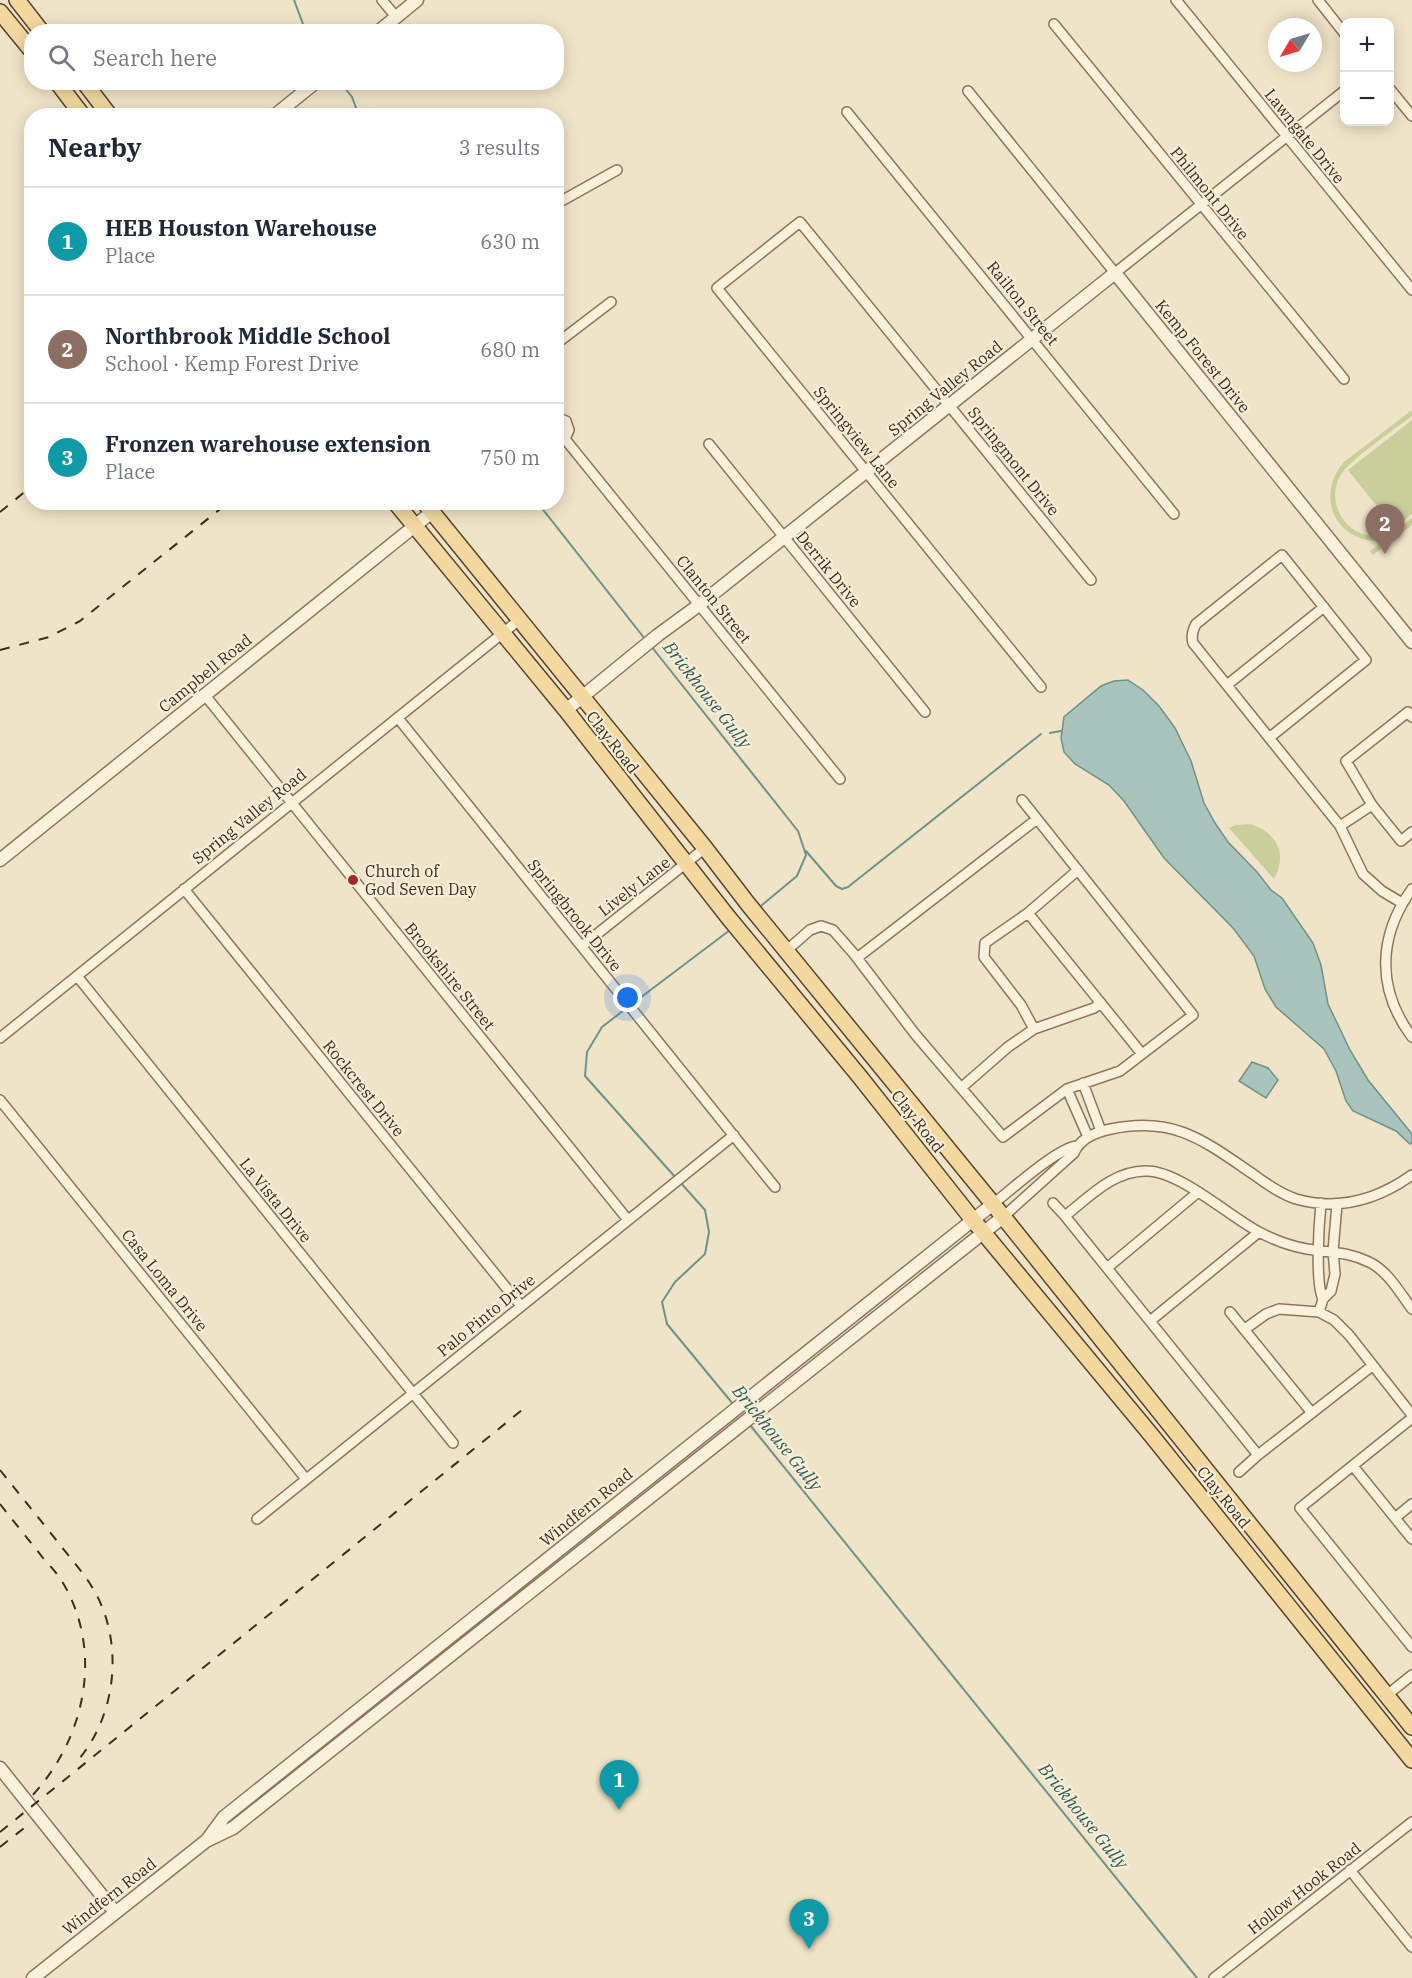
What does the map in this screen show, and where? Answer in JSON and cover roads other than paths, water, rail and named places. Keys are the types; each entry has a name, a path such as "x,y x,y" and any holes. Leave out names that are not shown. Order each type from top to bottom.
{"main road":[{"path":"17,0 36,24"},
{"path":"0,12 24,41"},
{"path":"17,33 24,31"},
{"path":"63,90 78,108"},
{"path":"81,108 87,90"},
{"path":"90,90 104,108"},
{"name":"Clay Road","path":"402,510 566,710 685,864 860,1077 984,1234 1152,1436 1412,1760"},
{"name":"Clay Road","path":"430,510 878,1065 993,1204 1412,1727"},
{"path":"860,1077 878,1065"},
{"path":"1152,1436 1169,1424"},
{"path":"1249,1557 1266,1544"},
{"path":"1341,1672 1358,1659"}],"street":[{"path":"382,0 396,17"},
{"path":"388,24 417,0"},
{"name":"Lawngate Drive","path":"1176,0 1412,290"},
{"path":"1318,0 1340,28"},
{"name":"Philmont Drive","path":"1054,24 1200,206 1344,379"},
{"path":"284,108 306,90"},
{"name":"Kemp Forest Drive","path":"968,91 1412,642"},
{"name":"Spring Valley Road","path":"566,710 658,634 699,605 1340,94"},
{"path":"1394,95 1412,117"},
{"name":"Railton Street","path":"847,112 1174,514"},
{"path":"564,200 617,170"},
{"name":"Springmont Drive","path":"800,222 1091,580"},
{"name":"Springview Lane","path":"800,222 717,288 1041,687"},
{"path":"564,338 611,303"},
{"name":"Clanton Street","path":"564,419 569,426 568,435 564,438"},
{"name":"Clanton Street","path":"564,444 840,779"},
{"name":"Derrik Drive","path":"709,444 925,712"},
{"name":"Campbell Road","path":"0,860 415,526 426,510"},
{"path":"1269,738 1366,660 1282,555 1196,624 1192,630 1193,644 1340,826 1363,874 1382,891 1402,903"},
{"path":"1227,685 1324,608"},
{"name":"Spring Valley Road","path":"0,1038 519,620"},
{"name":"Brookshire Street","path":"204,694 628,1220"},
{"path":"1412,717 1408,711 1346,761 1372,805 1401,841 1412,832"},
{"name":"Springbrook Drive","path":"398,718 775,1187"},
{"path":"786,951 810,930 821,926 833,930 915,1034 1003,1137 1067,1089 1120,1071 1193,1015 1022,800"},
{"path":"1340,826 1372,805"},
{"path":"857,958 1038,819"},
{"name":"Lively Lane","path":"582,946 705,848"},
{"path":"1034,1029 1021,1005 984,957 985,943 1028,913 1078,870"},
{"name":"Rockcrest Drive","path":"184,889 521,1306"},
{"path":"1412,889 1391,924 1384,962 1391,996 1398,1015 1412,1037"},
{"path":"1028,913 1142,1054"},
{"name":"La Vista Drive","path":"77,976 453,1443"},
{"path":"961,1088 1008,1047 1034,1029 1094,1008 1101,1003"},
{"path":"1083,1083 1101,1131"},
{"path":"1067,1089 1088,1137"},
{"name":"Casa Loma Drive","path":"0,1100 306,1479"},
{"path":"1003,1218 1074,1153 1077,1146 1088,1137 1101,1131 1127,1126 1157,1125 1175,1129 1207,1142 1262,1181 1294,1198 1321,1203 1337,1204 1368,1199 1392,1189 1412,1175"},
{"name":"Palo Pinto Drive","path":"257,1519 734,1135"},
{"path":"993,1204 1069,1146 1077,1146"},
{"path":"1065,1216 1107,1183 1124,1175 1148,1171 1174,1177 1259,1232 1278,1241 1320,1250 1345,1252 1370,1262 1380,1269 1412,1309"},
{"path":"1107,1268 1197,1193"},
{"path":"1053,1203 1258,1455"},
{"path":"1321,1203 1319,1291 1323,1299"},
{"name":"Windfern Road","path":"33,1978 206,1840 224,1817 993,1204"},
{"path":"1319,1312 1323,1299 1331,1291 1335,1274 1333,1251 1337,1204"},
{"name":"Windfern Road","path":"206,1840 233,1828 1003,1218"},
{"path":"1320,1228 1335,1228"},
{"path":"1150,1321 1259,1232"},
{"path":"1245,1329 1266,1314 1279,1309 1319,1312 1334,1320 1349,1335 1412,1416 1300,1509 1412,1647"},
{"path":"1230,1312 1312,1413"},
{"path":"845,1322 855,1335"},
{"path":"1239,1472 1372,1366"},
{"path":"757,1392 760,1411"},
{"path":"1353,1466 1412,1539"},
{"path":"1395,1518 1412,1504"},
{"path":"1387,1695 1412,1675"},
{"path":"0,1768 115,1912"},
{"name":"Hollow Hook Road","path":"1214,1978 1412,1822"},
{"path":"1350,1870 1412,1947"}],"water":[{"path":"1128,680 1143,690 1159,706 1175,728 1191,761 1204,803 1228,842 1271,890 1282,898 1313,943 1321,965 1328,1004 1350,1050 1368,1080 1412,1134 1412,1143 1410,1144 1396,1131 1353,1111 1346,1101 1336,1071 1324,1049 1276,1007 1265,989 1254,956 1233,928 1164,858 1124,801 1109,785 1075,764 1064,752 1061,738 1064,717 1101,686 1114,681"},
{"path":"1252,1062 1268,1068 1278,1080 1266,1098 1239,1081"}],"waterway":[{"name":"Brickhouse Gully","path":"294,0 303,24"},
{"name":"Brickhouse Gully","path":"346,90 356,108"},
{"name":"Brickhouse Gully","path":"543,510 645,639"},
{"name":"Brickhouse Gully","path":"651,646 798,831 806,855 797,876 762,905"},
{"path":"1050,733 1061,731"},
{"path":"806,851 836,886 842,889 848,887 1041,734"},
{"name":"Brickhouse Gully","path":"632,1004 730,930"},
{"name":"Brickhouse Gully","path":"628,1007 602,1027 587,1052 585,1076 676,1178"},
{"name":"Brickhouse Gully","path":"680,1182 705,1210 709,1232 705,1254 675,1282 662,1302 667,1324 733,1404"},
{"name":"Brickhouse Gully","path":"750,1425 1197,1978"}],"railway":[{"path":"0,512 24,492"},
{"path":"0,650 49,637 80,621 219,510"},
{"path":"0,1832 527,1406"},
{"path":"0,1470 82,1572 104,1612 110,1634 112,1678 101,1722 92,1741 79,1759"},
{"path":"0,1504 61,1580 76,1610 83,1639 85,1668 82,1697 75,1726 63,1753 47,1778 27,1801"},
{"path":"0,1847 28,1825"}],"place":[{"name":"Northbrook Middle School","path":"1385,554"},
{"name":"Church of God Seven Day","path":"353,880"},
{"name":"HEB Houston Warehouse","path":"619,1810"},
{"name":"Fronzen warehouse extension","path":"809,1949"}]}
